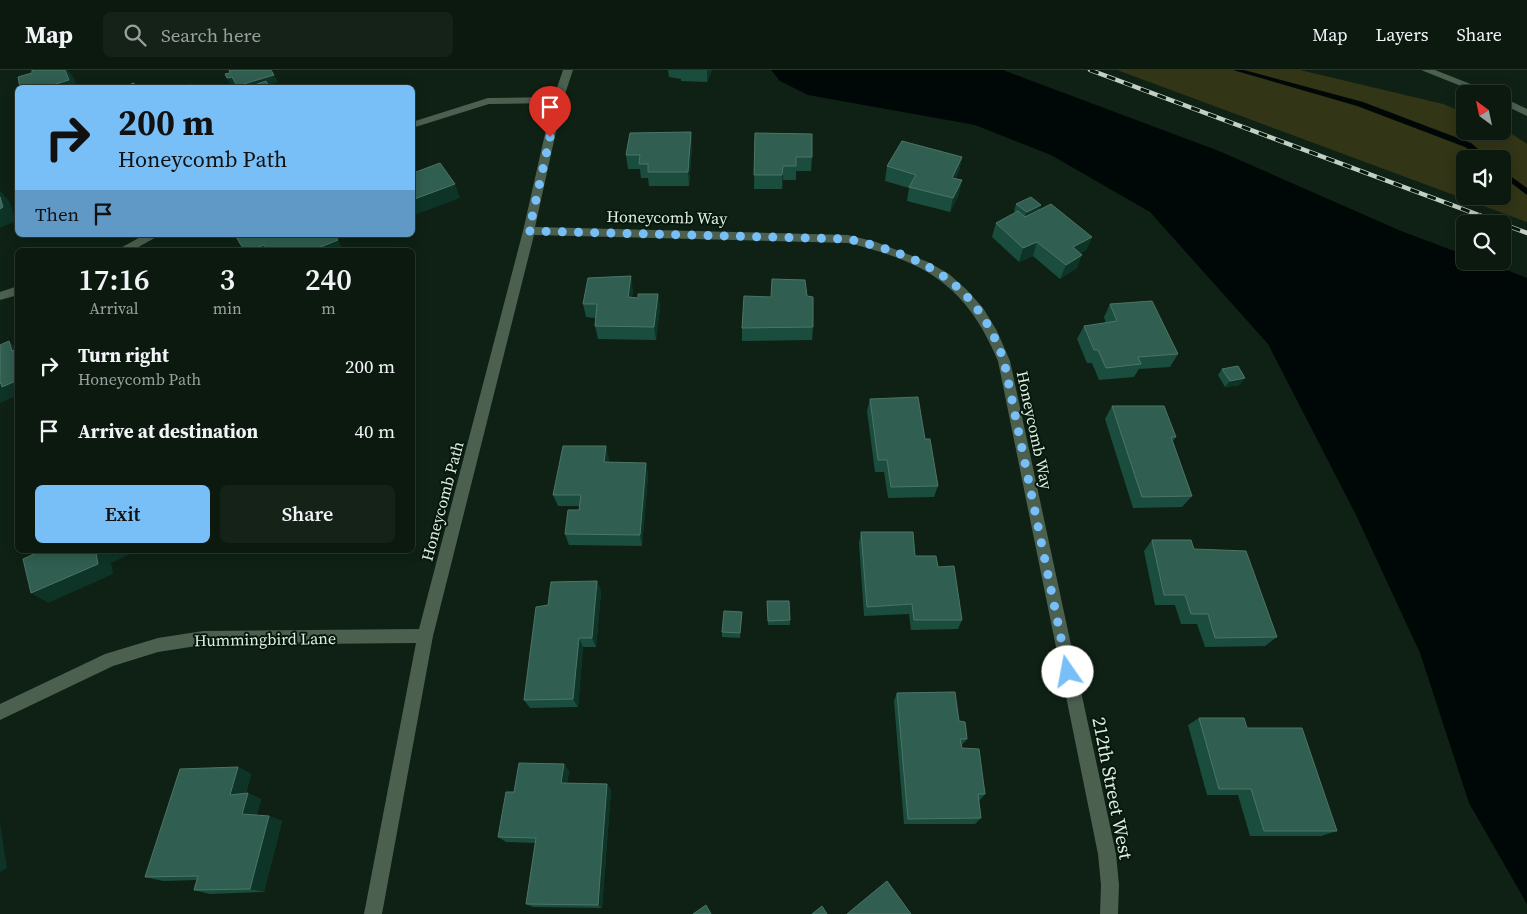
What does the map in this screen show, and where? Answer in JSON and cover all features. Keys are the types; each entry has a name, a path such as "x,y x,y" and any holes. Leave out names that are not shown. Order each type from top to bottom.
{"street":[{"name":"Honeycomb Path","path":"373,914 425,636 529,231 558,100 568,70"},
{"path":"1426,70 1467,85"},
{"path":"415,124 488,101 558,100"},
{"path":"1511,105 1527,113"},
{"name":"Honeycomb Way","path":"529,231 848,239 881,246 910,256 936,270 960,289 979,310 994,334 1004,361 1068,672"},
{"path":"127,248 150,237"},
{"path":"0,296 15,291"},
{"name":"Hummingbird Lane","path":"0,712 110,659 158,645 203,638 425,636"},
{"name":"212th Street West","path":"1068,672 1106,854 1110,885 1109,914"}],"green space":[{"path":"1117,70 1300,70 1443,104 1456,109 1456,140 1511,140 1511,133 1527,144 1527,222 1481,205 1511,205 1511,150 1456,150 1456,196"}],"shaded area":[{"path":"771,70 1003,70 1219,151 1401,231 1456,252 1456,270 1506,270 1527,278 1527,904 1469,803 1420,653 1356,515 1268,344 1150,212 1051,155 975,125 808,95 780,81"}],"building":[{"path":"32,70 65,70 69,80 53,85 19,85 18,77 32,73"},
{"path":"229,70 271,70 274,75 236,85 232,77 227,78 225,74 230,73"},
{"path":"266,81 268,85 255,85"},
{"path":"691,132 688,172 648,172 648,164 639,164 640,155 626,155 630,133"},
{"path":"755,133 812,134 812,157 796,157 796,166 783,166 782,175 754,175"},
{"path":"902,141 962,157 952,178 962,180 953,198 909,187 916,175 887,166"},
{"path":"440,163 455,184 415,199 416,172"},
{"path":"0,197 3,207 0,209"},
{"path":"1031,197 1041,205 1027,212 1016,204"},
{"path":"1051,204 1092,237 1073,247 1082,255 1066,265 1037,242 1023,248 996,223 1018,211 1025,217"},
{"path":"236,237 336,237 338,240 318,248 266,248 264,245 256,248 243,248"},
{"path":"631,276 628,297 638,298 638,294 658,294 654,327 595,326 597,304 583,304 588,278"},
{"path":"772,279 805,280 807,296 813,297 813,327 742,328 744,296 771,297"},
{"path":"1152,301 1178,354 1138,357 1141,364 1106,368 1098,350 1094,350 1084,326 1117,321 1110,304"},
{"path":"9,341 12,351 15,350 15,381 2,387 0,384 0,345"},
{"path":"1238,366 1245,378 1230,381 1222,369"},
{"path":"918,397 925,439 930,439 938,486 891,487 887,460 878,460 870,399"},
{"path":"1112,406 1164,406 1176,437 1171,437 1192,496 1142,497"},
{"path":"563,446 606,446 604,462 646,463 640,535 565,534 568,510 579,510 581,495 553,495"},
{"path":"861,532 913,532 915,556 936,556 938,567 954,566 962,620 914,620 912,604 867,607"},
{"path":"1152,540 1191,540 1194,549 1246,551 1277,637 1215,638 1208,614 1191,614 1185,595 1164,595"},
{"path":"36,553 96,553 98,564 31,593 23,559"},
{"path":"597,581 592,638 579,638 573,699 524,700 536,607 548,605 551,582"},
{"path":"767,601 789,601 790,620 768,621"},
{"path":"724,611 742,612 740,633 722,632"},
{"path":"955,692 959,721 965,722 966,729 967,739 960,739 962,748 979,749 985,794 978,794 981,818 908,819 897,693"},
{"path":"1199,718 1244,718 1247,728 1302,728 1337,831 1264,831 1251,789 1219,789"},
{"path":"519,763 564,764 561,783 607,784 598,905 526,904 536,838 498,837 506,792 514,792"},
{"path":"238,767 230,795 248,793 242,814 269,816 250,889 194,890 198,876 145,877 180,769"},
{"path":"887,881 911,914 847,914"},
{"path":"706,905 711,914 693,914"},
{"path":"822,906 827,914 812,914"}],"waterway":[{"path":"1236,70 1360,104 1468,145 1474,150"},
{"path":"1511,179 1527,192"}],"railway":[{"path":"1090,70 1527,233"}],"route":[{"path":"550,137 529,231 818,236 848,239 881,246 910,256 936,270 960,289 979,310 994,334 1004,361 1068,672"}]}
